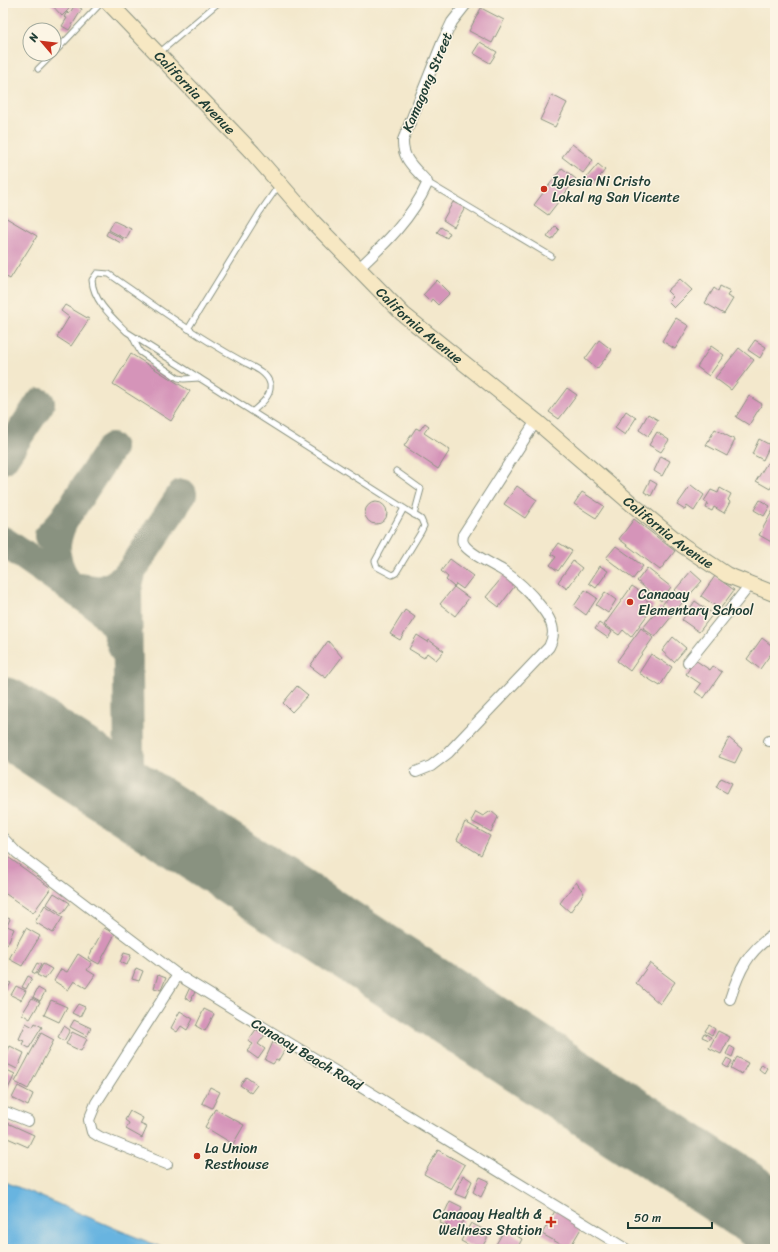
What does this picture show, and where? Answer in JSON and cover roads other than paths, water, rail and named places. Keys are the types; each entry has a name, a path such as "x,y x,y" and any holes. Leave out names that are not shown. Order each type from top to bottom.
{"street":[{"name":"California Avenue","path":"109,3 158,53 280,184 314,223 403,314 536,421 632,505 682,545 727,575 749,586 775,594"},
{"name":"Kamagong Street","path":"427,182 406,159 402,151 403,140 442,43 452,22 466,3"},
{"path":"358,268 394,234 411,211 426,187 427,182"},
{"path":"416,772 431,766 448,753 549,648 553,640 554,630 549,618 526,588 466,548 462,541 463,535 536,421"},
{"path":"688,662 749,586"},
{"name":"Canaoay Beach Road","path":"3,838 17,853 178,975 626,1249"},
{"path":"730,999 738,975 747,958 766,939 775,934"},
{"path":"167,1164 100,1137 92,1132 89,1120 96,1103 178,975"},
{"path":"3,1111 28,1121"}],"lane":[{"path":"62,44 101,3"},
{"path":"158,53 218,3"},
{"path":"38,69 45,62"},
{"path":"427,182 551,256"},
{"path":"188,329 260,212 280,184"},
{"path":"253,411 267,397 270,391 270,384 261,372 188,329 109,274 97,273 92,280 96,294 108,312 132,336 253,411 404,508 414,515 421,519 424,526 396,573 392,575 377,567 375,561 404,508"},
{"path":"132,336 140,352 178,378 199,378"},
{"path":"396,471 421,489 414,515"}],"water":[{"path":"3,1181 125,1233 166,1249 3,1249"}],"place":[{"name":"Iglesia Ni Cristo Lokal ng San Vicente","path":"544,189"},
{"name":"Canaoay Elementary School","path":"630,602"},
{"name":"La Union Resthouse","path":"197,1156"},
{"name":"Canaoay Health & Wellness Station","path":"551,1222"}]}
